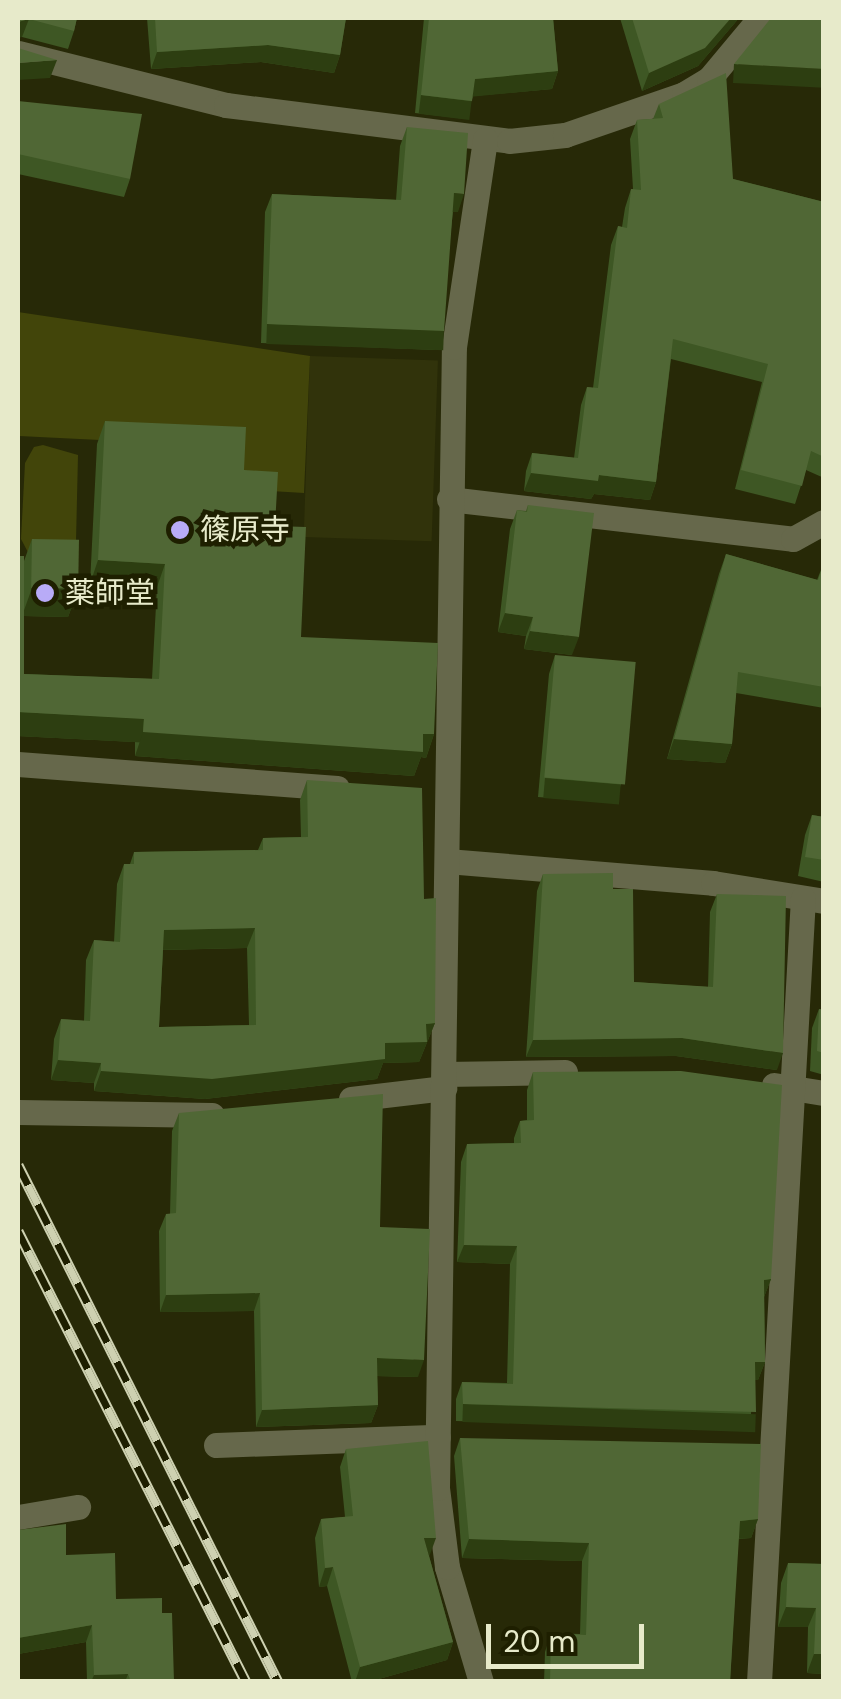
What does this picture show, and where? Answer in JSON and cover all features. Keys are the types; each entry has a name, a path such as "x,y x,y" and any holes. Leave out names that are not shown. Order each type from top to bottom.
{"street":[{"path":"18,52 226,105 485,139 564,135 684,94 709,79 760,18"},
{"path":"480,1682 439,1528 438,1437 449,499 457,313 485,139"},
{"path":"449,499 792,539 824,522"},
{"path":"18,764 360,790"},
{"path":"416,794 446,794"},
{"path":"447,862 714,883 813,900 791,1087 759,1682"},
{"path":"320,1105 444,1081 584,1072"},
{"path":"741,1080 824,1092"},
{"path":"18,1112 244,1113"},
{"path":"216,1445 438,1437"},
{"path":"736,1446 773,1447"},
{"path":"18,1517 78,1506"}],"shaded area":[{"path":"18,312 310,356 304,493 239,489 241,447 19,436 18,458"},
{"path":"310,356 438,360 432,541 304,537"},
{"path":"43,445 78,455 76,541 31,558 21,539 25,463 34,447"}],"building":[{"path":"18,18 77,18 74,31 29,19 18,22"},
{"path":"155,18 346,18 340,55 268,45 157,52"},
{"path":"429,18 553,18 558,71 475,79 472,101 421,95"},
{"path":"632,18 731,18 705,48 649,73"},
{"path":"771,18 824,18 824,69 734,64"},
{"path":"18,48 57,60 18,63"},
{"path":"726,73 733,179 824,202 824,457 811,451 802,486 741,470 768,364 673,339 656,482 599,475 598,481 531,473 532,453 578,458 587,387 598,388 618,226 627,228 631,189 641,190 637,120 663,118 659,104"},
{"path":"18,101 142,114 130,179 18,154"},
{"path":"407,127 468,133 464,194 454,193 444,331 267,324 272,194 401,200"},
{"path":"105,421 246,427 244,470 278,472 275,526 306,527 301,637 438,643 434,734 423,734 423,752 143,732 144,719 18,712 18,556 24,556 24,674 159,679 165,564 98,560"},
{"path":"528,505 594,513 579,637 530,631 533,617 505,613 517,510 527,512"},
{"path":"32,539 79,540 78,589 31,588"},
{"path":"726,554 818,580 824,562 824,687 738,672 732,744 674,739"},
{"path":"555,655 636,662 625,785 544,778"},
{"path":"307,780 422,788 424,899 436,898 435,1023 426,1024 427,1042 385,1043 385,1059 212,1079 101,1071 101,1063 58,1060 61,1019 90,1021 94,940 120,942 124,864 134,864 134,852 263,850 263,838 308,837","holes":["255,928 256,1025 159,1027 164,930"]},
{"path":"812,815 824,817 824,860 805,857"},
{"path":"613,873 613,889 633,889 634,982 713,987 717,894 786,896 783,1053 682,1038 533,1040 543,874"},
{"path":"819,1009 824,1010 824,1053 817,1051"},
{"path":"681,1071 782,1085 771,1279 764,1280 765,1362 755,1362 756,1412 463,1404 462,1382 513,1384 517,1246 464,1245 467,1144 521,1143 520,1121 534,1120 533,1072"},
{"path":"383,1094 380,1227 430,1229 424,1360 377,1358 378,1405 262,1410 260,1293 166,1295 166,1214 176,1213 179,1113"},
{"path":"460,1438 761,1444 758,1519 740,1521 730,1682 550,1682 551,1633 586,1635 589,1543 469,1539"},
{"path":"428,1441 436,1538 424,1538 453,1642 360,1667 333,1567 325,1568 321,1519 353,1516 346,1449"},
{"path":"66,1524 66,1555 115,1553 116,1599 162,1598 162,1613 172,1613 174,1682 131,1682 128,1674 94,1675 92,1625 18,1638 18,1530"},
{"path":"788,1563 824,1564 824,1654 814,1654 816,1608 786,1607"}],"railway":[{"path":"18,1165 278,1682"},
{"path":"18,1231 246,1682"}],"place":[{"name":"篠原寺","path":"180,530"},
{"name":"薬師堂","path":"45,593"}]}
